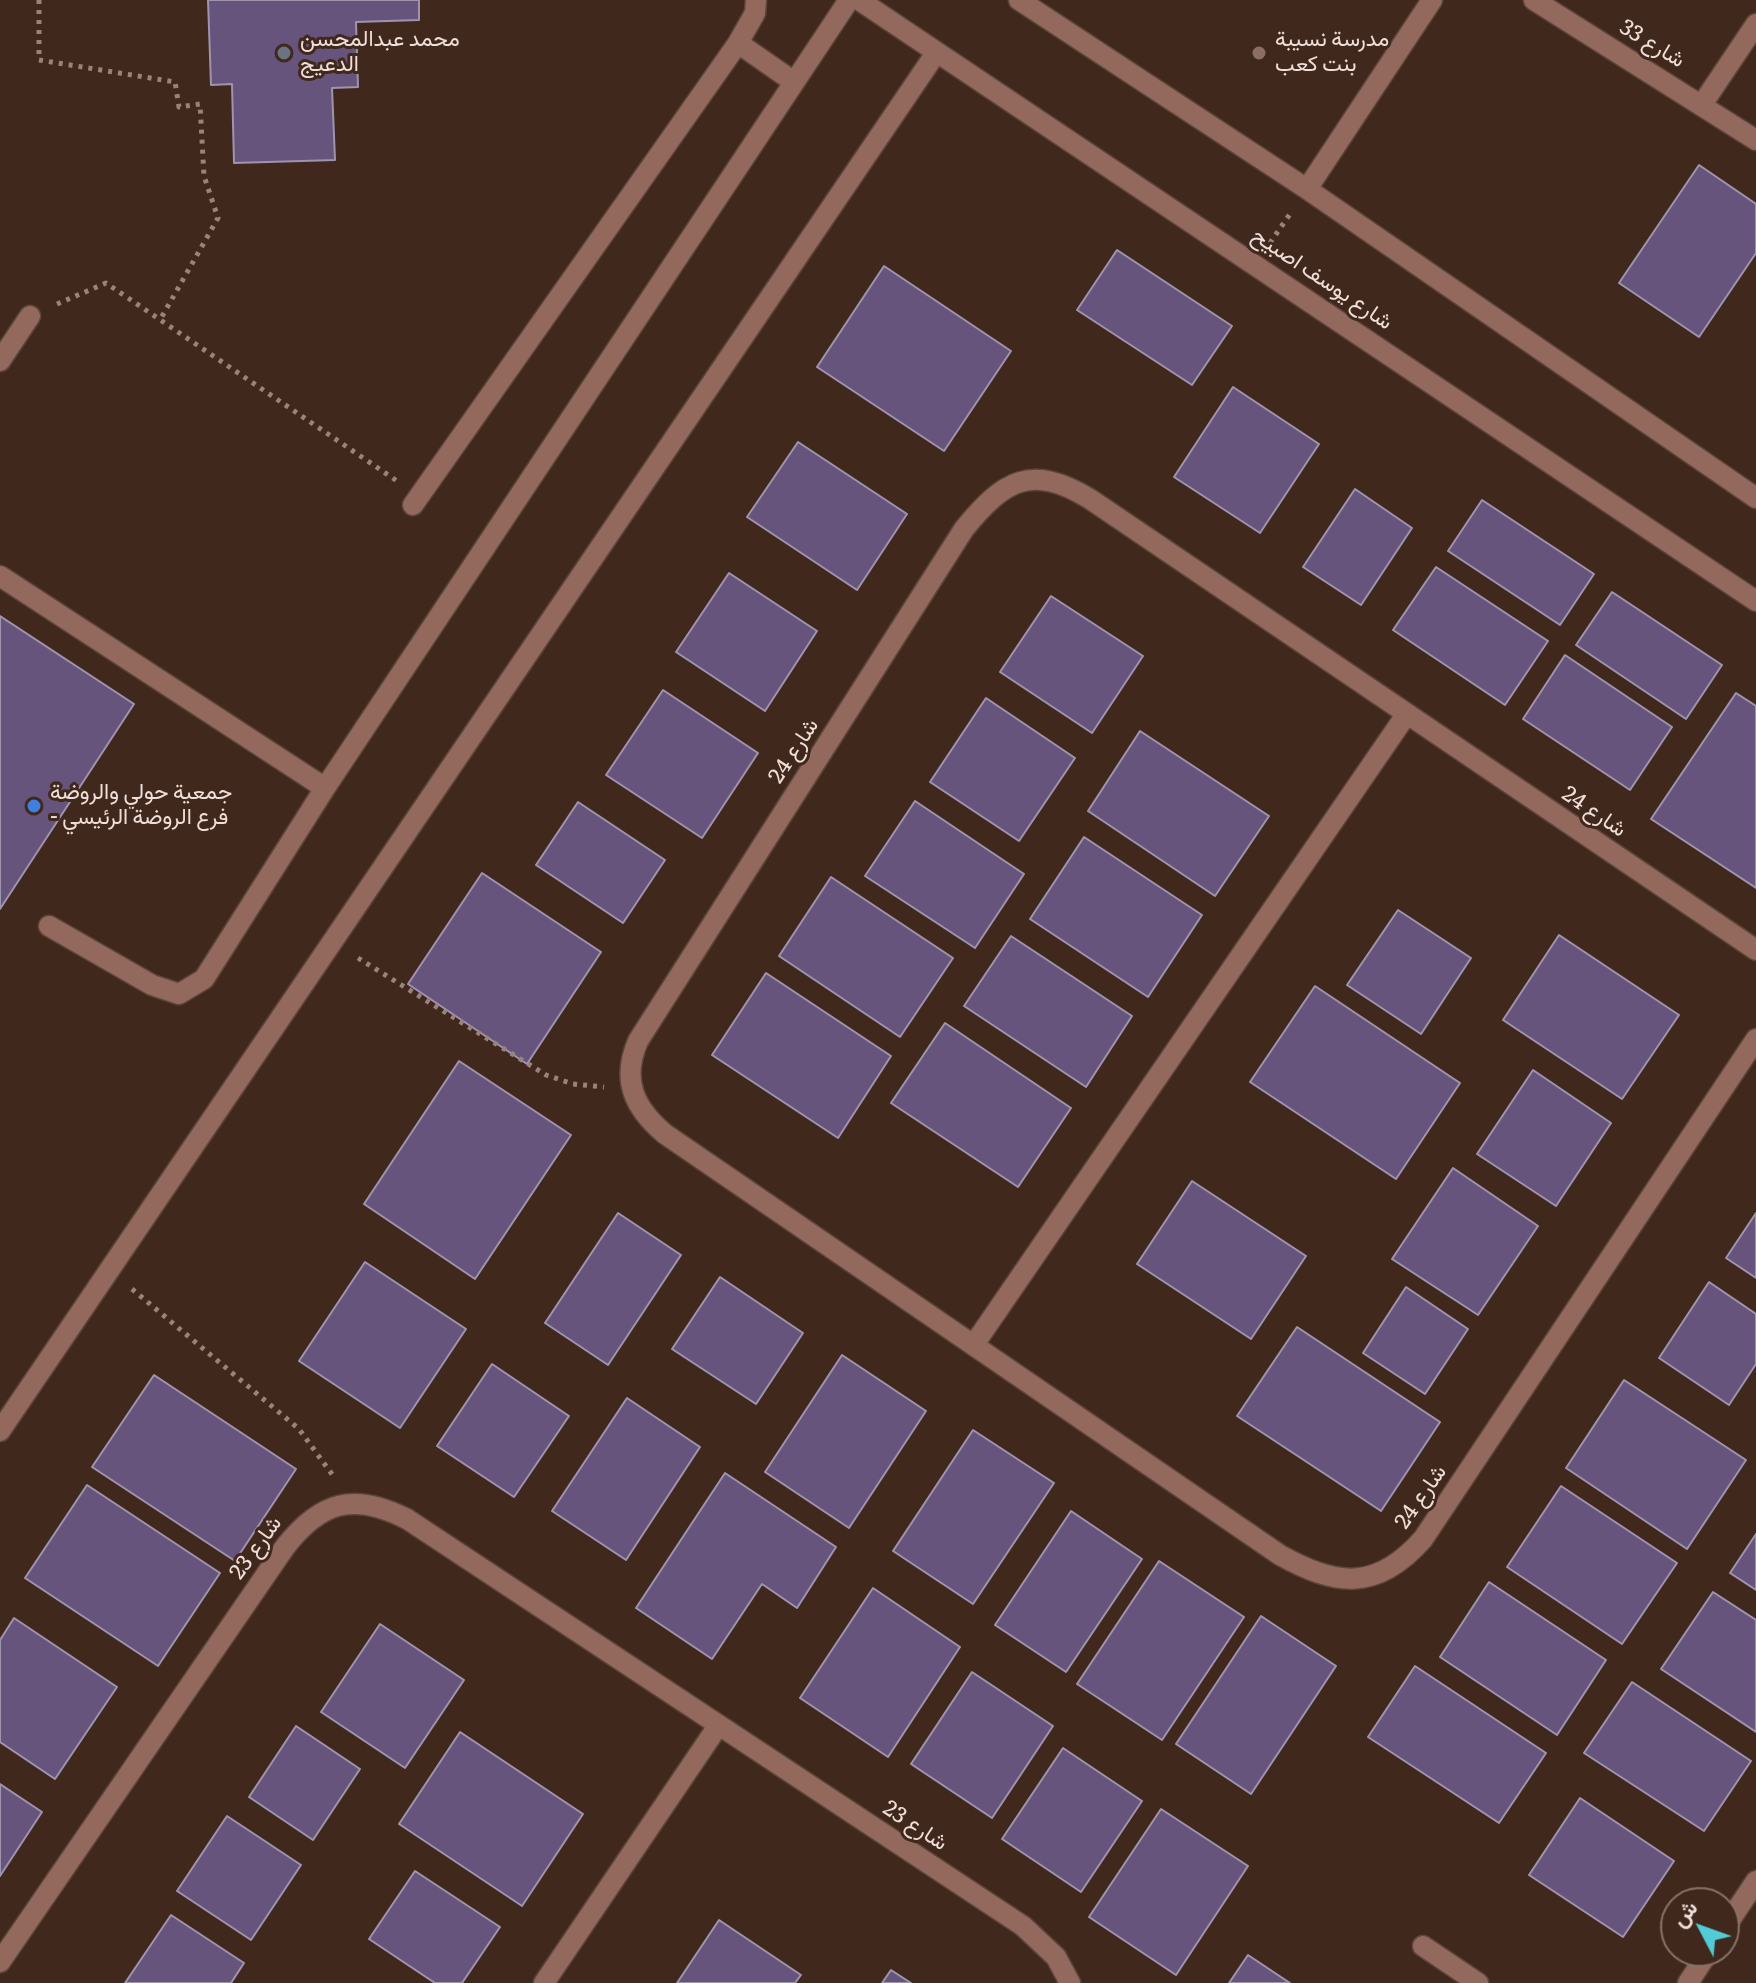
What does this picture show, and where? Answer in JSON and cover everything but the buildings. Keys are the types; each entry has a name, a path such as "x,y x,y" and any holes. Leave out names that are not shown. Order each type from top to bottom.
{"street":[{"path":"413,505 738,43 755,13 756,0"},
{"path":"49,926 152,985 179,994 204,979 325,788 849,0"},
{"name":"شارع يوسف اصبيح","path":"859,0 1256,263 1756,601"},
{"path":"1019,0 1307,189 1756,498"},
{"path":"1307,189 1432,0"},
{"name":"شارع 33","path":"1534,0 1703,103 1756,140"},
{"path":"1703,103 1756,24"},
{"path":"738,43 794,82"},
{"path":"0,1431 936,53"},
{"path":"0,361 30,316"},
{"name":"شارع 24","path":"1756,950 1075,490 1035,478 1009,486 987,503 964,529 638,1041 629,1064 629,1086 643,1113 665,1134 975,1343 1280,1555 1304,1569 1338,1578 1368,1578 1385,1573 1408,1556 1423,1539 1756,1039"},
{"path":"0,576 325,788"},
{"path":"975,1343 1406,715"},
{"name":"شارع 23","path":"0,1962 285,1547 313,1517 345,1504 377,1505 407,1519 1023,1926 1056,1957 1070,1983"},
{"path":"544,1983 718,1726"},
{"path":"1740,1905 1756,1881"},
{"path":"1423,1946 1478,1983"}],"path":[{"path":"39,0 39,60 175,82 179,107 200,104 204,176 218,218 160,320"},
{"path":"1256,263 1307,189"},
{"path":"30,316 106,283 400,484"},
{"path":"332,941 546,1075 601,1088 629,1086"},
{"path":"109,1270 299,1429 330,1468 345,1504"}],"place":[{"name":"محمد عبدالمحسن الدعيج","path":"284,53"},
{"name":"مدرسة نسيبة بنت كعب","path":"1259,53"},
{"name":"جمعية حولي والروضة - فرع الروضة الرئيسي","path":"34,806"}]}
